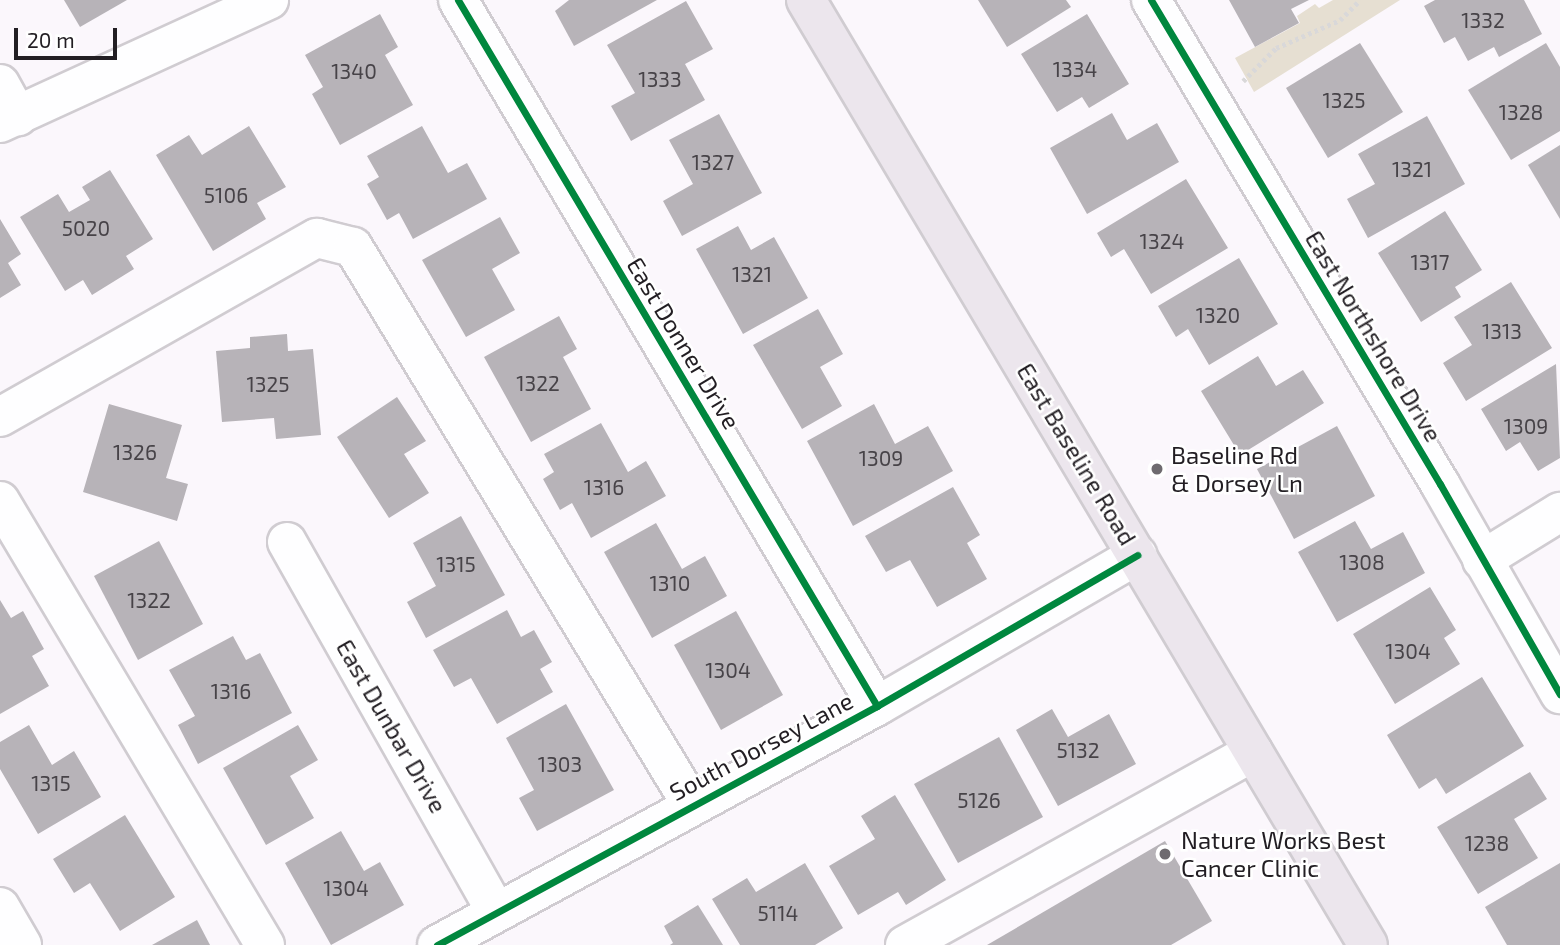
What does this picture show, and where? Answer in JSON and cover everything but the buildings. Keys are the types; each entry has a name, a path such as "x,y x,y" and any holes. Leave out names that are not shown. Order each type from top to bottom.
{"main road":[{"name":"East Baseline Road","path":"806,0 1368,945"}],"street":[{"path":"6,108 269,0"},
{"name":"East Donner Drive","path":"458,0 877,706"},
{"name":"East Northshore Drive","path":"1151,0 1560,694"},
{"path":"0,416 317,238 353,247 692,805"},
{"path":"0,501 265,945"},
{"path":"1482,560 1560,512"},
{"name":"East Dunbar Drive","path":"288,542 496,911"},
{"name":"South Dorsey Lane","path":"437,945 877,706 1137,555"},
{"path":"905,945 1253,751"},
{"path":"0,907 22,945"}],"path":[{"path":"1243,81 1276,48 1340,20 1360,0"}],"shaded area":[{"path":"1333,0 1400,0 1254,92 1235,58 1300,23 1297,16 1315,4 1319,8"}],"cycle path":[{"path":"458,0 877,706"},
{"path":"1151,0 1440,484 1560,694"},
{"path":"437,945 877,706 1137,555"}],"place":[{"name":"Baseline Rd & Dorsey Ln","path":"1157,469"},
{"name":"Nature Works Best Cancer Clinic","path":"1165,854"}]}
